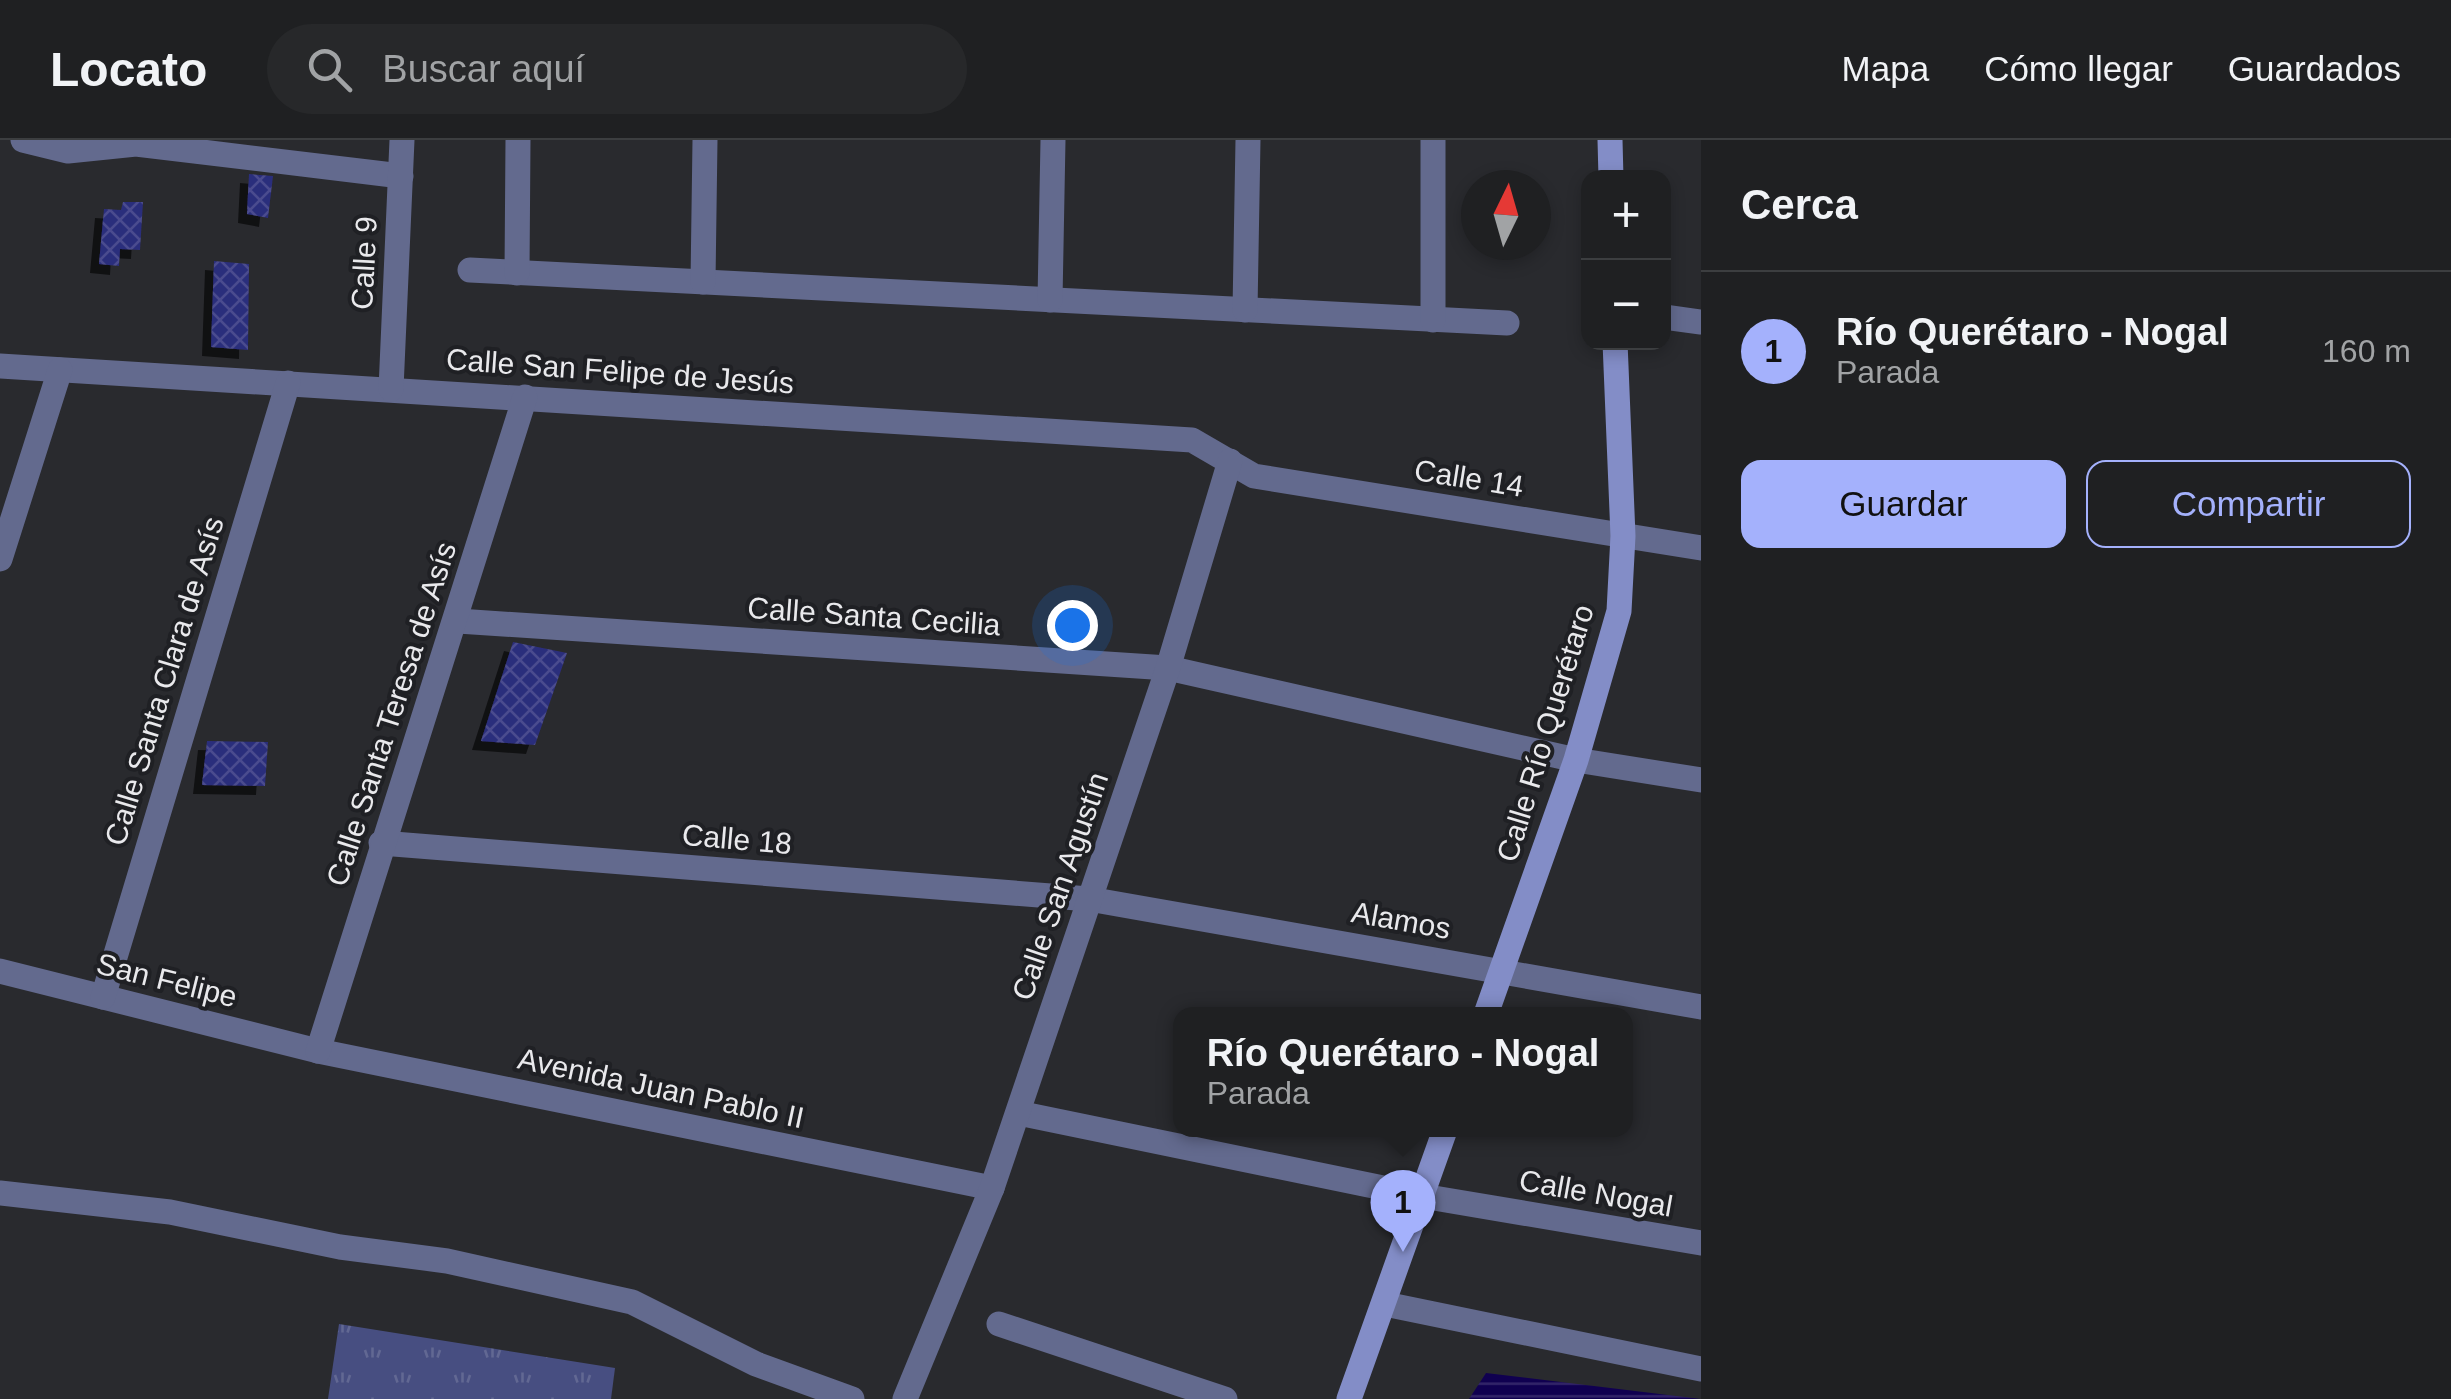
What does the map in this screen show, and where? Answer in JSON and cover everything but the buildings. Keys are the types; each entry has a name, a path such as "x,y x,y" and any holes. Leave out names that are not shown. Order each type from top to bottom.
{"street":[{"path":"23,140 68,151 136,142 401,176"},
{"name":"Calle 9","path":"391,390 402,140"},
{"path":"517,273 518,140"},
{"path":"703,282 705,140"},
{"path":"1050,300 1053,140"},
{"path":"1245,310 1248,140"},
{"path":"1432,320 1433,140"},
{"path":"1610,140 1611,170"},
{"path":"470,270 1507,323"},
{"path":"1671,318 1701,322"},
{"name":"Calle Río Querétaro","path":"1488,1007 1576,760 1619,611 1623,536 1616,350"},
{"name":"Calle San Felipe de Jesús","path":"0,366 1192,440 1230,461"},
{"path":"0,558 60,370"},
{"name":"Calle Santa Clara de Asís","path":"104,997 288,383"},
{"name":"Calle Santa Teresa de Asís","path":"318,1051 380,843 458,621 525,397"},
{"name":"Calle 14","path":"1230,461 1254,476 1701,548"},
{"name":"Calle San Agustín","path":"904,1399 932,1324 992,1188 1168,668 1230,461"},
{"name":"Calle Santa Cecilia","path":"458,621 1168,668 1576,760 1701,780"},
{"name":"Calle 18","path":"380,843 1089,899"},
{"name":"Alamos","path":"1089,899 1701,1007"},
{"name":"San Felipe","path":"0,972 318,1051"},
{"name":"Avenida Juan Pablo II","path":"318,1051 992,1188"},
{"name":"Calle Nogal","path":"1018,1113 1422,1196 1701,1243"},
{"path":"1349,1399 1443,1137"},
{"path":"0,1193 170,1212 340,1247 448,1261 632,1302 756,1364 852,1399"},
{"path":"1385,1304 1701,1370"},
{"path":"1000,1324 1224,1399"}],"green space":[{"path":"339,1324 615,1368 611,1399 328,1399"}],"shaded area":[{"path":"1486,1373 1701,1399 1469,1399"}],"place":[{"name":"Río Querétaro - Nogal","path":"1403,1252"}]}
